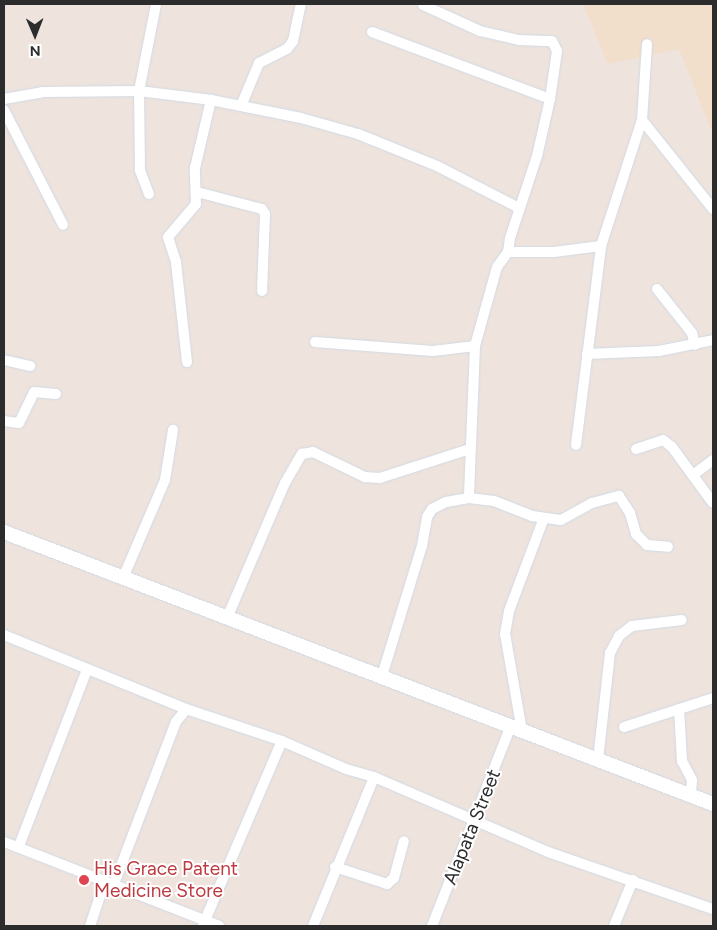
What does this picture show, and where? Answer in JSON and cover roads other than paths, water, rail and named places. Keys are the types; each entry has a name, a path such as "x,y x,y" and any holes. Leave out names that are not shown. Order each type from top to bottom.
{"street":[{"path":"150,194 140,170 140,92 156,4"},
{"path":"241,106 259,63 287,49 293,41 301,4"},
{"path":"423,6 480,31 519,40 552,41 556,51 550,99 537,156 519,208 508,252 497,267 475,346 469,498"},
{"path":"372,32 550,99"},
{"path":"576,445 601,246 642,120 648,44"},
{"path":"4,99 42,92 140,92 211,100 241,106 358,134 436,166 519,208"},
{"path":"187,362 176,262 168,237 194,211 197,192 195,168 211,100"},
{"path":"4,110 63,225"},
{"path":"642,120 713,209"},
{"path":"197,192 262,209 265,214 262,290"},
{"path":"508,252 554,252 601,246"},
{"path":"657,289 692,333 695,345"},
{"path":"587,354 634,353 695,345 713,340"},
{"path":"315,342 433,351 475,346"},
{"path":"4,360 30,366"},
{"path":"4,421 19,423 34,392 56,394"},
{"path":"123,578 165,480 174,430"},
{"path":"636,449 663,440 672,447 713,503"},
{"path":"227,618 285,483 302,454 313,452 365,478 380,478 470,448"},
{"path":"693,475 713,460"},
{"path":"381,679 422,546 427,518 432,509 446,502 469,498 494,501 544,518 567,518 592,503 619,496 630,513 636,534 647,545 668,547"},
{"path":"516,730 505,634 509,611 544,518"},
{"path":"4,532 381,679 713,804"},
{"path":"598,760 610,653 619,636 632,626 682,620"},
{"path":"4,635 186,709 282,741 346,769 374,777 474,822 582,864 634,880 713,909"},
{"path":"18,846 87,670"},
{"path":"624,728 712,698"},
{"path":"679,708 682,761 692,780 691,796"},
{"path":"90,926 176,722 186,709"},
{"name":"Alapata Street","path":"432,926 474,822 516,730"},
{"path":"204,924 282,741"},
{"path":"313,926 335,867 374,777"},
{"path":"335,867 386,884 394,878 404,840"},
{"path":"4,842 109,882 204,924 219,926"},
{"path":"614,926 634,880"}],"place":[{"name":"His Grace Patent Medicine Store","path":"84,880"}]}
